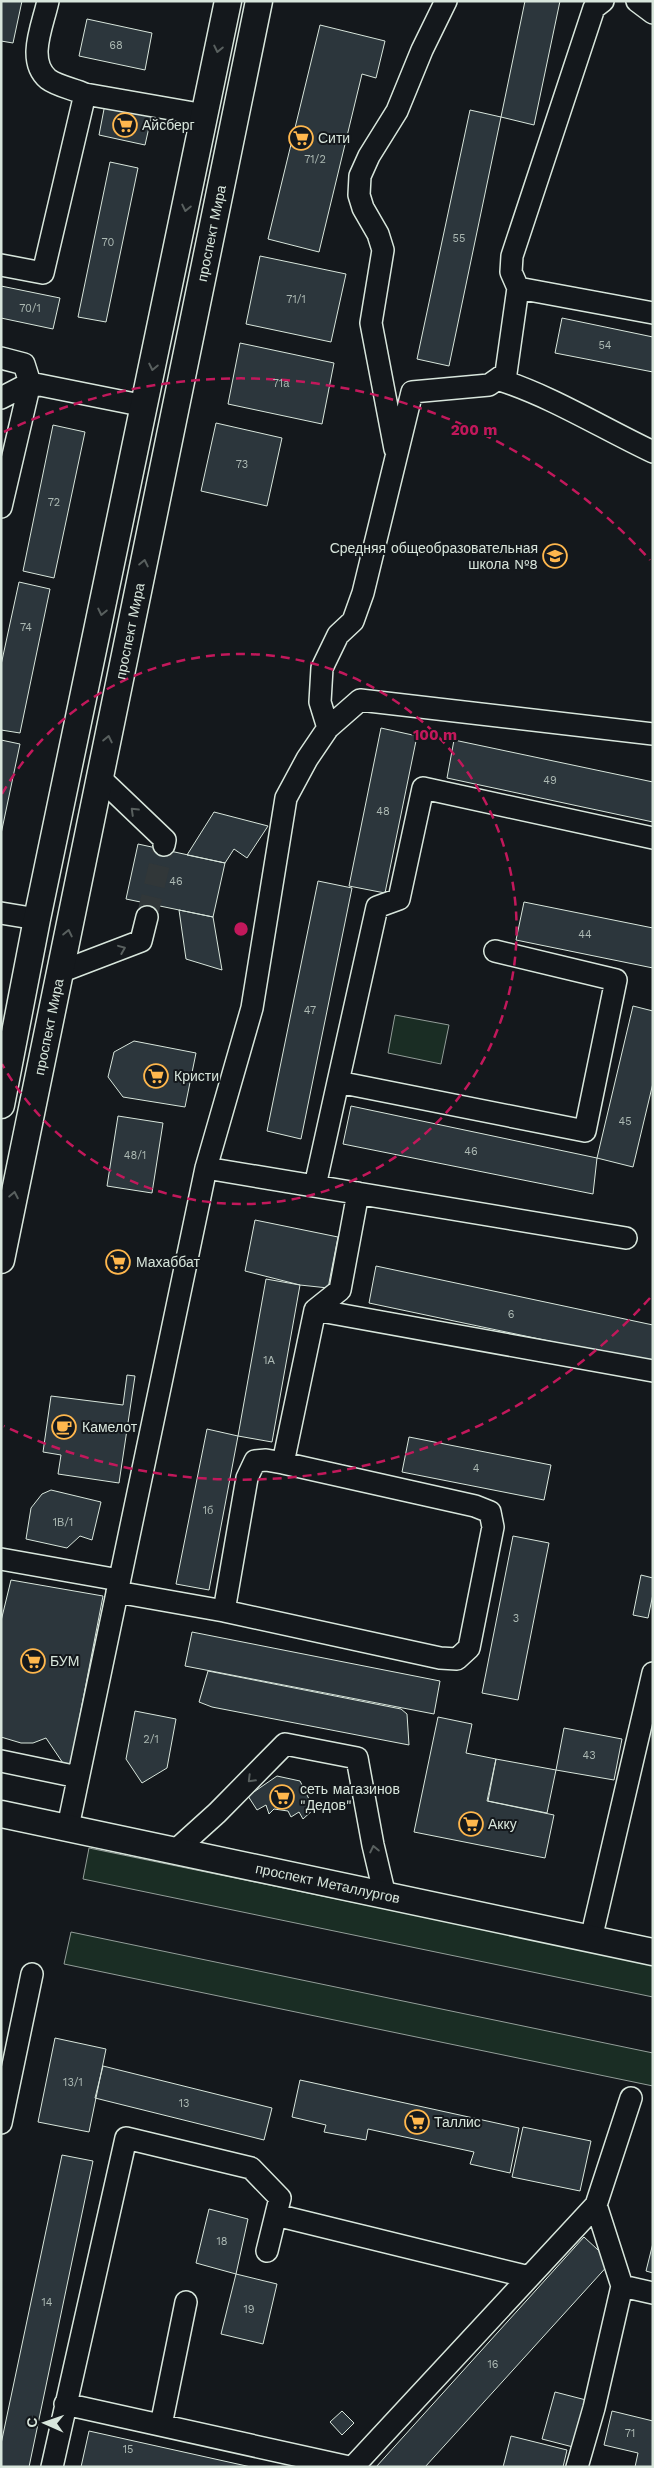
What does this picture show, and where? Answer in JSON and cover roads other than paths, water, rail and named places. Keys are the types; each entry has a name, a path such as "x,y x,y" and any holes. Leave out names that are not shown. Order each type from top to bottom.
{"main road":[{"path":"1,1105 37,919 228,1"},
{"name":"проспект Мира","path":"1,1260 259,1"},
{"name":"проспект Металлургов","path":"1,1814 653,1952"}],"street":[{"path":"48,1 36,53 38,68 49,80 84,94 204,115"},
{"path":"396,456 371,323 383,250 378,234 363,208 359,195 360,176 369,156 397,111 422,50 446,1"},
{"path":"328,728 320,702 322,668 338,635 353,621 364,593 412,392 489,385 500,380 506,373 518,288 511,272 512,256 594,8 603,1"},
{"path":"638,1 653,13"},
{"path":"1,265 43,273 84,94"},
{"path":"518,288 653,313"},
{"path":"1,358 24,364 30,383 1,507"},
{"path":"500,380 534,391 602,428 653,452"},
{"path":"1,398 30,383 145,406"},
{"path":"68,1827 206,1168 252,1008 286,798 307,759 328,728 360,700 653,734"},
{"path":"100,778 164,840 164,846"},
{"path":"315,1186 377,907 399,899 423,788 653,838"},
{"path":"1,913 37,919"},
{"path":"60,972 141,941 146,917"},
{"path":"338,1082 585,1131 616,980 495,951"},
{"path":"206,1168 626,1238"},
{"path":"283,1463 316,1310 340,1290 358,1193"},
{"path":"316,1310 653,1371"},
{"path":"1,1558 224,1612 440,1658 457,1659 468,1648 493,1527 490,1512 475,1506 283,1463 266,1460 255,1461 247,1478 224,1612"},
{"path":"591,1939 653,1673"},
{"path":"176,1850 217,1813 285,1744 357,1758 373,1845 385,1896"},
{"path":"1,1761 78,1778"},
{"path":"1,2123 32,1974"},
{"path":"353,2467 596,2205 631,2098"},
{"path":"52,2467 126,2138 251,2168 280,2198 267,2251"},
{"path":"577,2467 594,2408 622,2286 596,2205"},
{"path":"276,2215 529,2277"},
{"path":"622,2286 653,2293"},
{"path":"161,2426 186,2302"},
{"path":"66,2404 349,2467"}],"tunnel":[{"path":"147,917 164,845"}],"place":[{"name":"Айсберг","path":"125,125"},
{"name":"Сити","path":"301,138"},
{"name":"Средняя общеобразовательная школа №8","path":"555,556"},
{"name":"Кристи","path":"156,1076"},
{"name":"Махаббат","path":"118,1262"},
{"name":"Камелот","path":"64,1427"},
{"name":"БУМ","path":"33,1661"},
{"name":"сеть магазинов \"Дедов\"","path":"282,1797"},
{"name":"Акку","path":"471,1824"},
{"name":"Таллис","path":"417,2122"}]}
